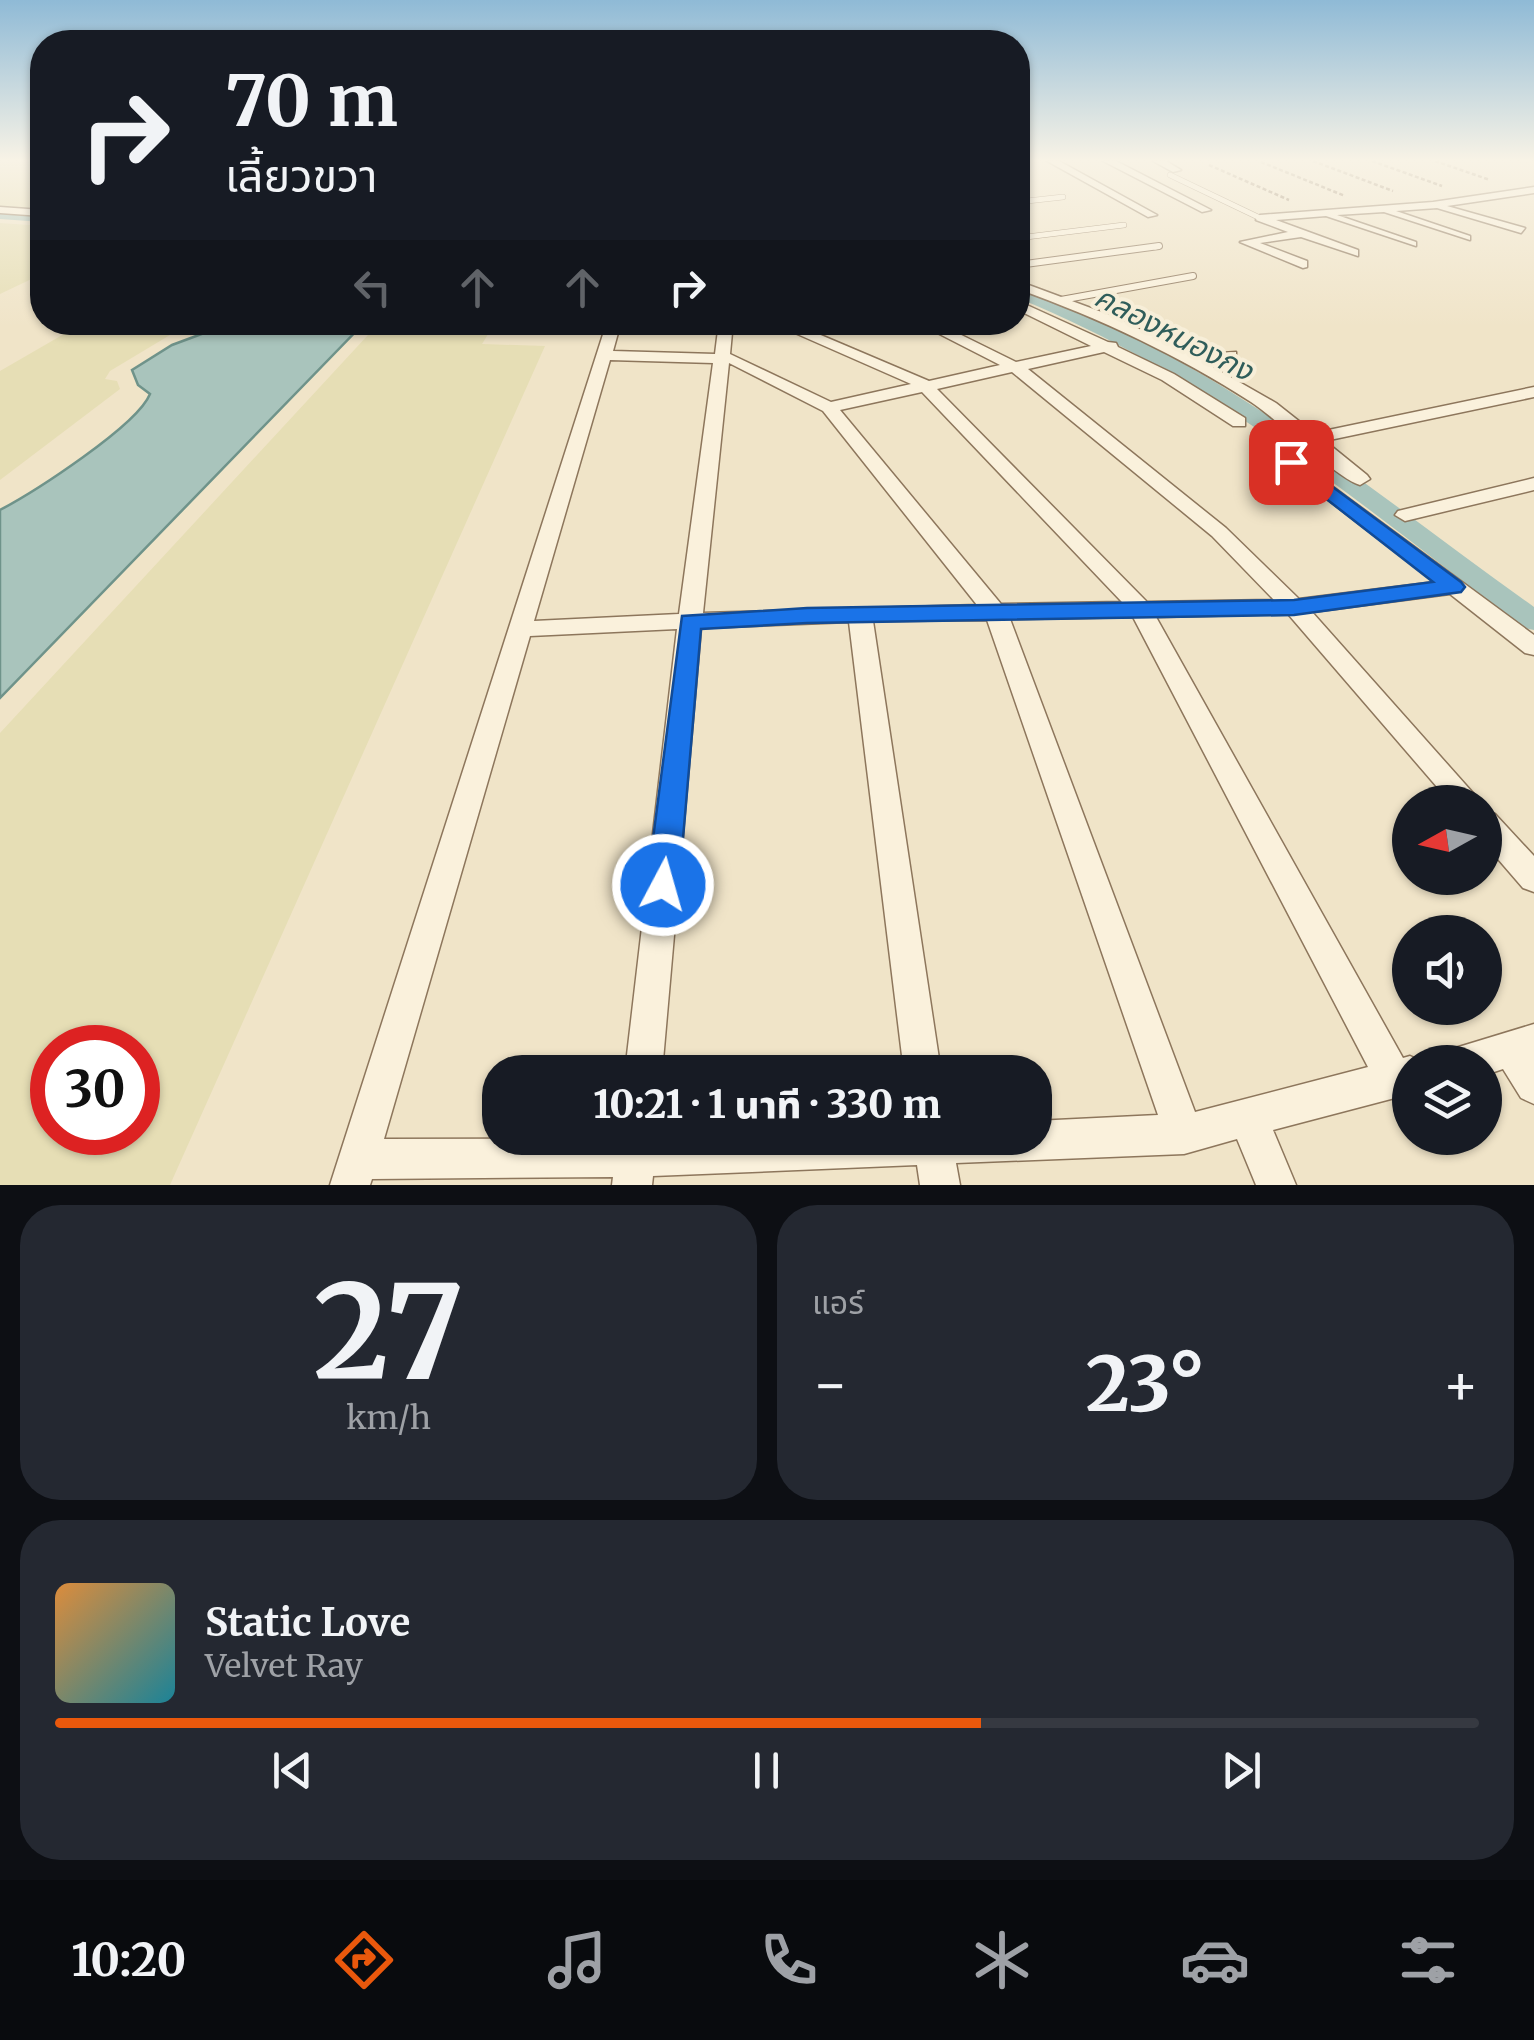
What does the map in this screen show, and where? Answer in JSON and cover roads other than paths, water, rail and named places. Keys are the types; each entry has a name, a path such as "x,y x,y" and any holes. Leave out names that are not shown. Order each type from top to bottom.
{"street":[{"path":"1260,218 1280,216"},
{"path":"1329,216 1412,244"},
{"path":"1401,216 1466,238"},
{"path":"1473,216 1521,230"},
{"path":"1260,218 1354,252"},
{"path":"1302,233 1246,242 1304,264"},
{"path":"1030,288 1189,360 1259,400 1360,479"},
{"path":"1030,310 1168,376 1239,422"},
{"path":"610,335 354,1172 710,1155"},
{"path":"646,1055 724,335"},
{"path":"808,335 923,384 1140,608 1392,1059"},
{"path":"950,335 1017,368 1219,532 1294,607 1452,785"},
{"path":"829,408 923,384 1017,368 1110,346"},
{"path":"605,355 720,356 753,366 829,408 996,613 1184,1134"},
{"path":"1189,360 1231,355"},
{"path":"1309,439 1534,392"},
{"path":"1291,462 1534,647"},
{"path":"1406,515 1534,484"},
{"path":"523,629 1140,608 1294,607 1454,587"},
{"path":"860,616 921,1055"},
{"path":"1502,842 1534,878"},
{"path":"1523,1047 1534,1085"},
{"path":"1052,1137 1184,1134 1392,1080"},
{"path":"1249,1120 1276,1185"},
{"path":"935,1155 940,1185"}],"lane":[{"path":"1030,236 1124,224"},
{"path":"1030,263 1158,246"},
{"path":"1061,300 1193,276"}],"water":[{"path":"199,335 352,335 0,698 0,510 83,457 126,423 150,394 138,385 132,370 172,345"}],"waterway":[{"name":"คลองหนองกง","path":"18,216 30,217"},
{"name":"คลองหนองกง","path":"1030,297 1158,356 1223,395 1534,621"}]}
